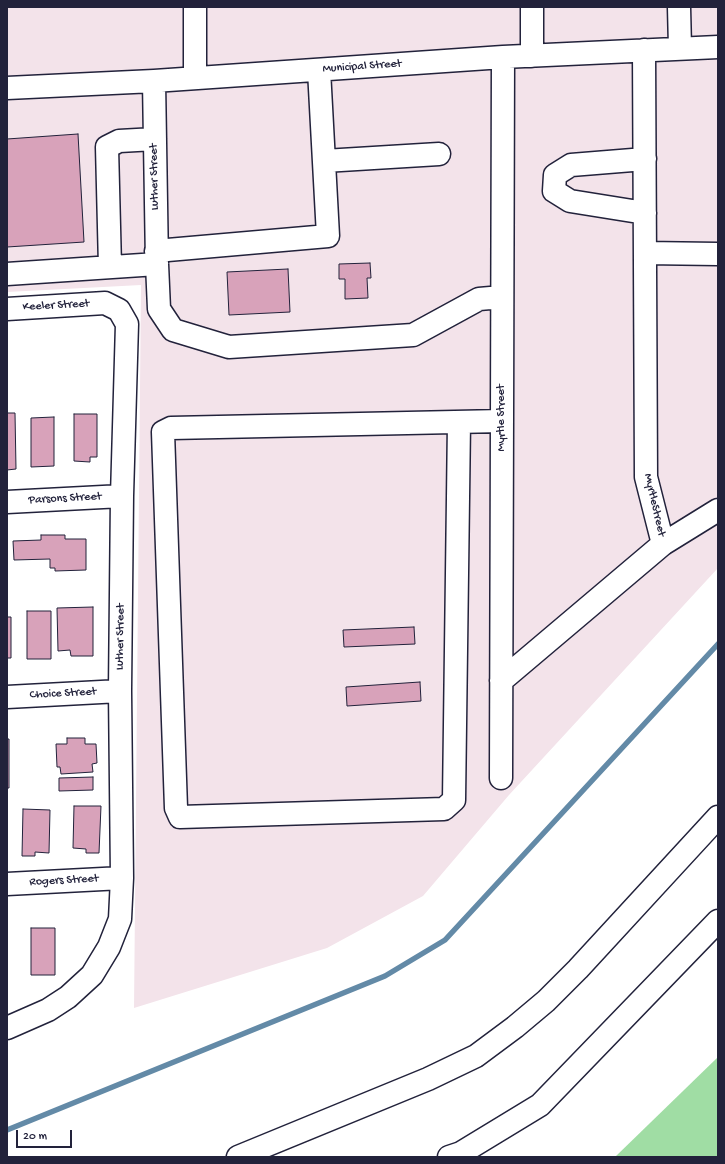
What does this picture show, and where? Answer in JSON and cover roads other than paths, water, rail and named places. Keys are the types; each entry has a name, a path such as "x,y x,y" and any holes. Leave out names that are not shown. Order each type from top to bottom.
{"street":[{"path":"195,78 196,7"},
{"path":"532,7 532,56"},
{"path":"679,7 680,48"},
{"name":"Municipal Street","path":"7,88 154,81 503,57 718,46"},
{"name":"MyrtleStreet","path":"501,681 663,544 646,478 644,50"},
{"name":"Myrtle Street","path":"501,778 503,57"},
{"path":"7,274 157,263 328,236 319,70"},
{"name":"Luther Street","path":"154,81 159,309 173,330 229,347 413,335 479,299 502,297"},
{"path":"110,267 107,146 119,141 155,139"},
{"path":"324,160 439,154"},
{"path":"644,159 571,165 555,175 554,191 570,202 645,213"},
{"path":"645,253 718,254"},
{"name":"Luther Street","path":"7,1028 48,1010 68,998 92,976 109,947 120,919 122,878 120,691 122,496 127,324 120,310 104,303"},
{"name":"Keeler Street","path":"7,309 104,303"},
{"path":"459,422 454,800 444,809 180,816 176,808 163,432 171,428 502,421"},
{"name":"Parsons Street","path":"7,502 122,496"},
{"path":"663,544 718,510"},
{"name":"Choice Street","path":"7,697 120,691"},
{"path":"238,1157 428,1079 476,1056 515,1027 546,1001 578,969 718,817"},
{"name":"Rogers Street","path":"7,884 122,878"},
{"path":"449,1157 461,1153 540,1105 718,921"}],"waterway":[{"path":"7,1130 385,976 445,940 718,644"}]}
